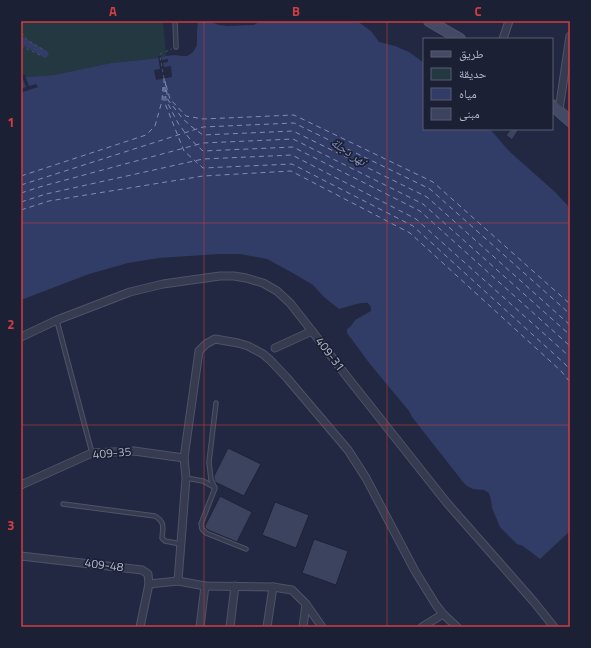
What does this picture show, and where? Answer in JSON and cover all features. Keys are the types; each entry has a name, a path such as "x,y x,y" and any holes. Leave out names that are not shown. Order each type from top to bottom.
{"street":[{"path":"504,38 509,21"},
{"path":"434,22 458,38"},
{"path":"570,36 555,107 570,121"},
{"name":"409-31","path":"21,337 57,320 130,292 175,282 220,276 234,276 263,283 277,291 290,303 447,503 554,627"},
{"path":"275,348 312,331"},
{"path":"178,581 186,478 184,458 199,351 206,344 215,339 248,346 263,354 287,378 348,450 366,478 415,571 436,605 457,627"},
{"name":"409-35","path":"21,485 92,453 134,450 184,458"},
{"name":"409-48","path":"21,556 142,570 148,574 149,584"},
{"path":"140,627 149,584 178,581 205,586 273,587 292,590 306,604 322,627"},
{"path":"200,627 205,586"},
{"path":"230,627 235,586"},
{"path":"267,627 273,587"},
{"path":"303,627 306,604"},
{"path":"422,627 443,614"}],"lane":[{"path":"175,21 176,48"},
{"path":"57,320 92,453"},
{"path":"216,403 209,462 211,480 215,488 201,524 202,529 206,533 246,548"},
{"path":"186,478 203,481 215,488"},
{"path":"63,504 155,516 163,522 162,538 165,541 181,544"}],"path":[{"path":"21,34 23,34 27,40 44,50"},
{"path":"21,46 42,56"},
{"path":"164,78 160,54 176,48"}],"green space":[{"path":"21,21 163,21 166,56 111,63 54,75 21,76"}],"water":[{"name":"نهر دجلة","path":"198,21 209,21 227,26 254,25 260,21 357,21 371,31 379,42 395,46 409,52 423,62 423,130 491,130 510,152 555,192 570,208 570,531 540,559 523,546 517,544 500,527 492,508 489,493 484,490 473,489 463,482 347,333 347,329 355,320 371,311 371,307 368,303 357,304 339,309 324,297 313,285 291,272 267,259 240,254 159,258 128,263 89,274 21,300 21,76 54,75 111,63 175,55 187,56 193,52 197,45"}],"pier":[{"path":"158,56 161,56 162,60 168,59 168,62 163,63 164,67 171,66 172,77 156,80 154,70 160,69"},
{"path":"21,74 25,75 29,86 36,84 38,87 23,92 21,89 26,87"}],"building":[{"path":"510,130 518,130 512,140 506,135"},
{"path":"228,448 261,464 244,496 215,482 214,479 214,476"},
{"path":"220,496 252,512 237,542 208,530 205,527"},
{"path":"275,502 309,515 296,548 262,535"},
{"path":"314,539 348,551 336,585 302,573"}],"waterway":[{"path":"21,40 45,54"}],"ferry route":[{"path":"164,78 164,101 184,151 203,168 292,164 413,226 570,370"},
{"path":"165,81 168,100 183,119 203,135 293,131 427,197 570,325"},
{"path":"166,85 170,99 186,116 203,119 294,115 433,182 570,304"},
{"path":"21,176 146,135 155,126 162,101 163,87"},
{"path":"165,87 166,100 178,123 189,138 203,151 293,147 420,211 570,346"},
{"path":"21,185 203,127 294,123 430,189 570,314"},
{"path":"21,193 203,143 293,139 423,204 570,335"},
{"path":"21,202 46,194 203,159 292,155 416,219 570,357"},
{"path":"21,210 49,201 203,176 291,171 410,233 561,371 570,382"}]}
